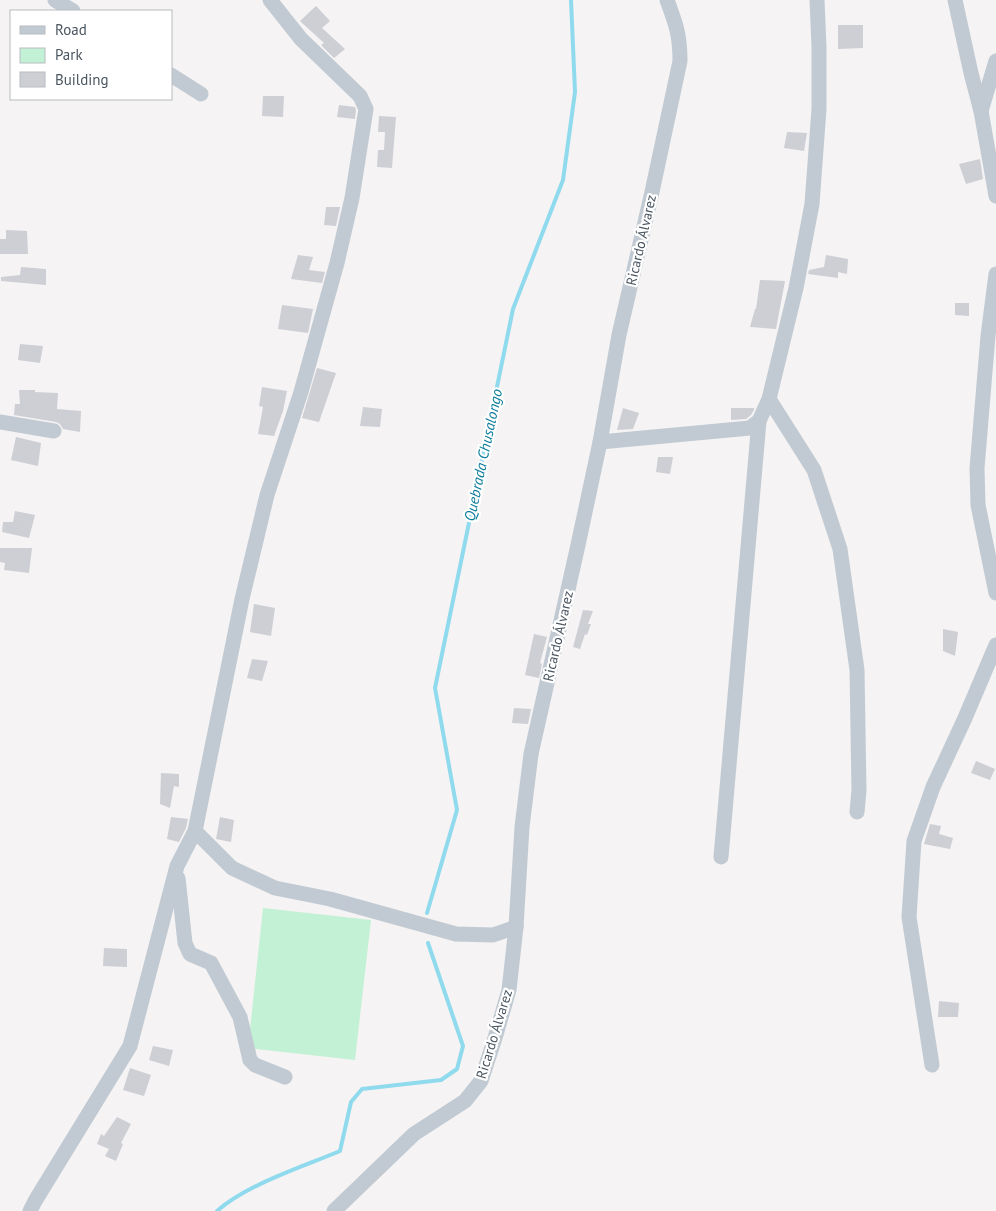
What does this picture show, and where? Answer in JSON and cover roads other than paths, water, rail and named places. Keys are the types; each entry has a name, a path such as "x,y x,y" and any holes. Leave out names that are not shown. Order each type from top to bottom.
{"street":[{"path":"55,0 71,10"},
{"path":"30,1211 130,1046 177,866 195,831 242,600 267,495 301,392 337,263 352,198 366,109 360,96 301,39 270,0"},
{"name":"Ricardo Álvarez","path":"334,1211 414,1134 465,1101 481,1081 509,990 516,927 522,827 531,754 600,442 619,335 680,61 678,28 667,0"},
{"path":"721,857 759,421 769,399 796,288 812,204 819,109 817,0"},
{"path":"955,0 981,111 996,196"},
{"path":"981,111 996,62"},
{"path":"172,76 200,94"},
{"path":"996,274 988,336 977,468 978,505 996,593"},
{"path":"769,399 814,470 840,549 857,670 859,790 857,812"},
{"path":"600,442 750,428 759,421"},
{"path":"0,422 54,431"},
{"path":"932,1065 909,917 914,841 933,786 996,645"},
{"path":"195,831 232,868 275,888 330,899 456,934 493,935 516,927"},
{"path":"177,866 185,943 190,954 211,963 240,1017 250,1060 255,1065 285,1077"}],"waterway":[{"name":"Quebrada Chusalongo","path":"427,913 457,810 435,688 513,309 563,180 575,92 571,0"},
{"name":"Quebrada Chusalongo","path":"217,1211 244,1192 260,1184 340,1151 351,1102 362,1089 441,1080 457,1069 463,1046 428,943"}]}
